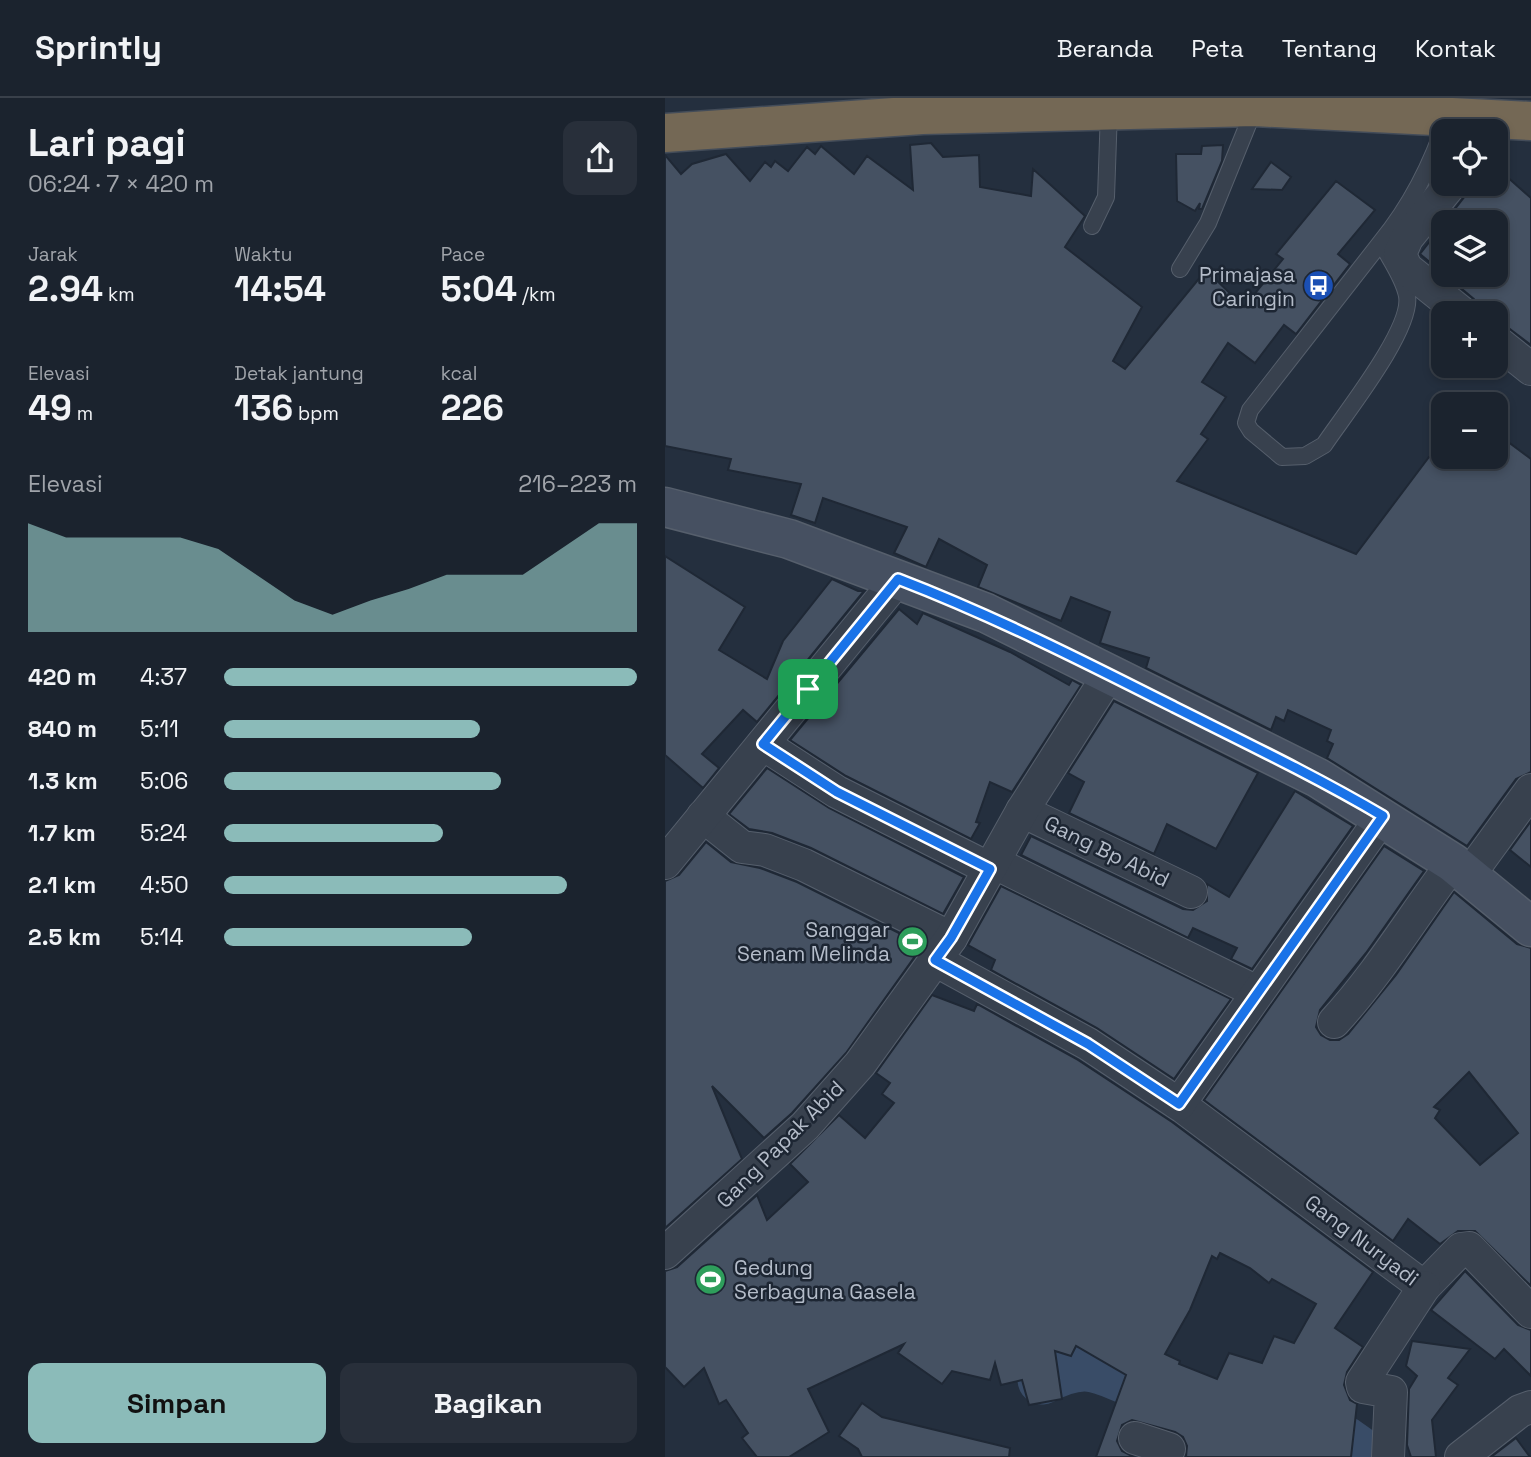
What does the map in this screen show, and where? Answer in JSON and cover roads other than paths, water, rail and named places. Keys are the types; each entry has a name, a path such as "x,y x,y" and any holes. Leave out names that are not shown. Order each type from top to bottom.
{"highway":[{"path":"665,132 922,115 1255,107 1432,119"},
{"path":"1508,121 1531,121"}],"street":[{"path":"1441,196 1406,237 1399,254 1406,268 1447,301"},
{"path":"1508,351 1531,369"},
{"path":"665,507 789,539 898,579 986,613 1110,673 1318,778 1383,816 1461,869 1531,927"},
{"path":"665,863 898,579"},
{"name":"Gang Papak Abid","path":"665,1253 805,1126 860,1064 943,949 1022,811 1110,673"},
{"path":"763,744 837,792 1257,992"},
{"path":"1334,1022 1380,969 1402,931 1531,790"},
{"name":"Gang Bp Abid","path":"1022,811 1191,892"},
{"name":"Gang Nuryadi","path":"703,816 742,847 765,849 804,865 943,949 1179,1104 1424,1287 1461,1249 1467,1247 1531,1312"},
{"path":"1179,1104 1383,816"},
{"path":"1388,1457 1391,1394 1388,1390 1363,1387 1362,1382 1424,1287"},
{"path":"1461,1457 1520,1411 1531,1407"},
{"path":"1135,1438 1169,1449 1165,1457"}],"lane":[{"path":"1180,269 1208,223 1255,107"},
{"path":"1092,226 1106,197 1109,110"},
{"path":"1381,242 1407,295 1407,316 1396,338 1324,445 1305,456 1282,457 1251,431 1246,423 1250,410 1381,242 1399,220 1431,161"}],"waterway":[{"path":"1042,1380 1059,1372 1084,1367 1105,1371 1146,1387"},
{"path":"1290,1427 1344,1440 1368,1457"}],"place":[{"name":"Primajasa Caringin","path":"1318,286"},
{"name":"Sanggar Senam Melinda","path":"913,941"},
{"name":"Gedung Serbaguna Gasela","path":"711,1279"}]}
